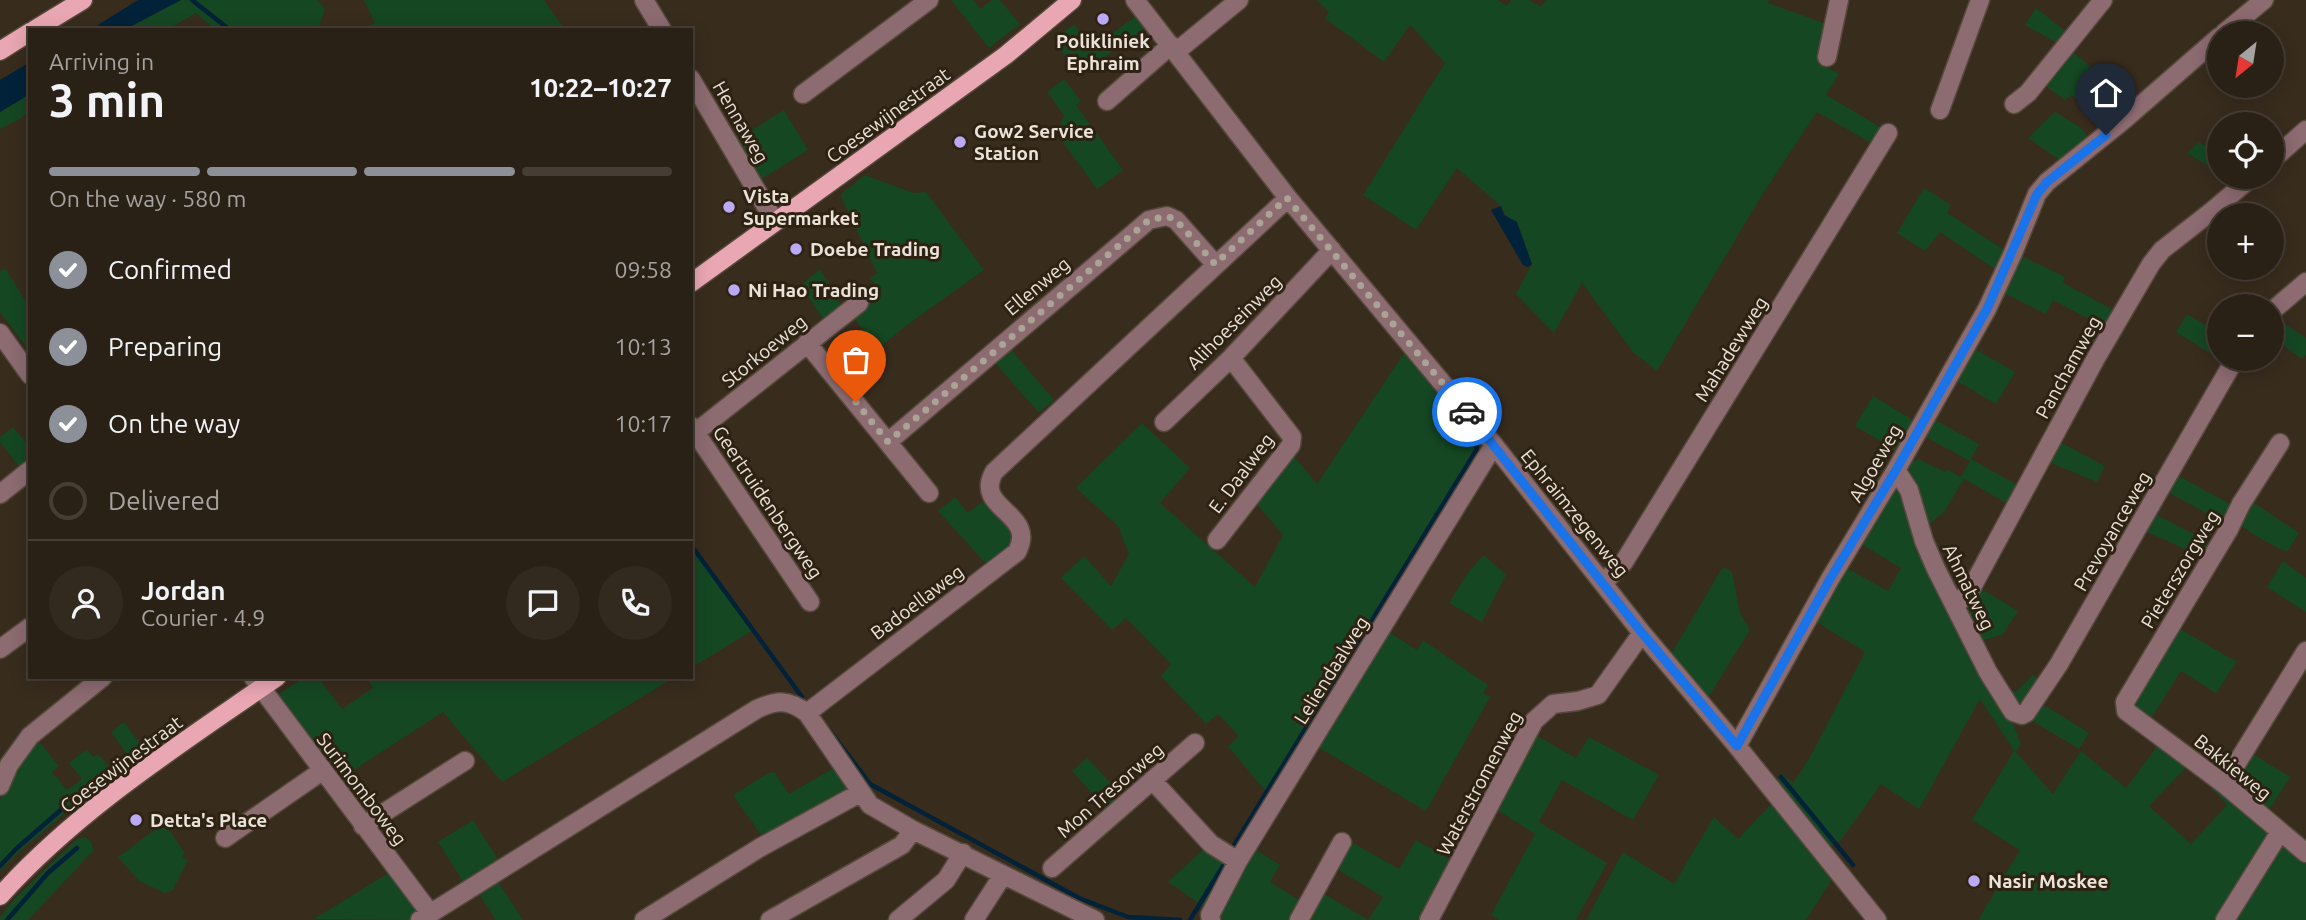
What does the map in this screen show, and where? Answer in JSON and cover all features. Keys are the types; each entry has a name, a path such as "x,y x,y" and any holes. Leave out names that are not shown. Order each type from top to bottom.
{"main road":[{"path":"37,28 83,0"},
{"name":"Coesewijnestraat","path":"693,283 1006,55 1072,0"},
{"path":"0,51 28,34"},
{"name":"Coesewijnestraat","path":"0,896 43,852 100,803 257,683"}],"street":[{"path":"644,0 661,28"},
{"path":"803,94 929,0"},
{"name":"Ephraimzegenweg","path":"1135,0 1287,198 1494,445 1642,633 1877,920"},
{"path":"1107,101 1239,0"},
{"path":"1827,57 1839,0"},
{"path":"1940,110 1980,0"},
{"path":"2014,104 2028,93 2103,0"},
{"path":"2239,21 2264,0"},
{"name":"Algoeweg","path":"1737,746 1830,579 1896,470 1987,309 2037,194 2047,182 2207,47"},
{"name":"Hennaweg","path":"693,82 775,222"},
{"path":"2284,149 2306,130"},
{"name":"Mahadewweg","path":"1604,582 1625,562 1888,133"},
{"name":"Panchamweg","path":"1955,606 1971,589 2096,358 2151,264 2162,250 2238,189"},
{"name":"Badoellaweg","path":"807,713 1017,552 1022,532 1016,522 992,499 988,490 994,471 1287,198"},
{"name":"Ellenweg","path":"888,442 1149,220 1167,216 1176,220 1215,264"},
{"name":"Alihoeseinweg","path":"1164,422 1231,358 1332,250"},
{"path":"2284,301 2306,282"},
{"name":"Storkoeweg","path":"693,429 859,303"},
{"path":"0,333 28,371"},
{"path":"807,343 929,493"},
{"name":"E. Daalweg","path":"1217,540 1291,445 1292,437 1231,358"},
{"name":"Prevoyanceweg","path":"2017,715 2026,713 2059,664 2228,371"},
{"name":"Geertruidenbergweg","path":"693,429 810,602"},
{"name":"Pieterszorgweg","path":"2133,715 2126,711 2125,702 2229,529 2241,504 2280,443"},
{"name":"Leliendaalweg","path":"1211,920 1210,915 1238,861 1494,445"},
{"name":"Ahmatweg","path":"1896,470 1909,490 1924,541 1955,606 1988,672 2012,712 2017,715"},
{"path":"0,494 28,472"},
{"path":"0,649 28,628"},
{"name":"Waterstromenweg","path":"1429,920 1534,721 1553,704 1598,695 1642,633"},
{"path":"2224,784 2306,651"},
{"path":"0,786 9,765 30,736 101,679"},
{"name":"Surimomboweg","path":"257,683 363,826 425,917"},
{"path":"425,917 757,709 783,701 795,704 807,713 870,805 913,830 1095,920"},
{"name":"Bakkieweg","path":"2133,715 2224,784 2306,853"},
{"name":"Mon Tresorweg","path":"1052,868 1195,743"},
{"path":"363,826 465,761"},
{"path":"225,838 322,771"},
{"path":"1153,781 1211,844 1238,861"},
{"path":"644,920 761,847 860,793"},
{"path":"770,920 902,845 913,830"},
{"path":"2225,920 2280,832"},
{"path":"1299,920 1342,842"},
{"path":"898,920 946,880 963,853"},
{"path":"974,920 1003,875"}],"green space":[{"path":"181,0 318,0 325,9 319,28 213,28 196,13 170,28 128,28"},
{"path":"364,0 544,0 564,28 364,28 375,23"},
{"path":"951,0 974,0 980,9 992,0 1000,0 1020,24 989,48"},
{"path":"1317,0 1498,0 1507,6 1511,0 1529,0 1541,7 1546,0 1769,0 1768,3 1826,24 1819,62 1839,74 1826,95 1880,127 1871,143 1817,112 1762,195 1657,371 1633,352 1582,283 1554,333 1516,294 1532,264 1501,206 1457,168 1416,230 1363,195 1445,63 1410,25 1384,62 1325,18 1329,12"},
{"path":"2036,8 2068,33 2059,44 2025,25"},
{"path":"1136,16 1145,28 1098,62 1093,56 1073,71 1055,39 1074,24 1092,48"},
{"path":"2068,48 2133,101 2106,124 2072,95 2065,100 2043,84"},
{"path":"1064,79 1081,101 1076,105 1123,170 1097,189 1057,134 1064,115 1047,92"},
{"path":"28,95 26,113 0,129 0,112"},
{"path":"784,110 808,150 758,181 733,142"},
{"path":"2055,112 2080,127 2089,138 2061,161 2028,138"},
{"path":"2199,142 2207,147 2207,166 2187,153"},
{"path":"865,175 913,193 926,192 984,270 878,349 850,313 879,291 870,278 877,273 840,195"},
{"path":"1924,188 1951,205 1947,213 2006,251 1996,270 1940,232 1925,251 1897,233"},
{"path":"2016,253 2065,277 2063,283 2114,310 2104,327 2053,300 2046,314 1998,290"},
{"path":"5,268 28,305 28,349 0,312 0,271"},
{"path":"820,269 841,304 823,319 801,285"},
{"path":"2187,314 2207,326 2207,351 2176,332"},
{"path":"2284,323 2306,338 2306,355 2302,359 2284,346"},
{"path":"1007,345 1054,400 1039,413 991,358"},
{"path":"1968,345 2015,372 1996,404 1950,377"},
{"path":"1406,350 1480,440 1482,447 1273,795 1261,786 1228,746 1239,736 1218,714 1206,724 1161,676 1171,664 1126,618 1112,630 1061,578 1084,556 1111,586 1129,554 1118,526 1076,488 1142,423 1190,468 1160,503 1255,587 1283,535 1252,498 1287,448 1317,484"},
{"path":"1873,396 1916,422 1899,452 1855,426"},
{"path":"1929,417 1979,444 1971,459 2019,486 2008,504 1964,479 1944,512 1922,530 1903,469 1908,458 1915,461 1918,459 1945,472 1947,469 1961,477 1970,461 1920,434"},
{"path":"13,427 28,445 28,466 22,470 0,442 0,437"},
{"path":"2058,441 2105,466 2097,482 2046,461"},
{"path":"2171,472 2232,505 2222,522 2161,488"},
{"path":"1899,484 2011,718 2021,745 2015,751 2053,794 2081,751 2126,788 2161,741 2190,763 2149,806 2191,844 2227,805 2205,782 2207,780 2269,833 2220,920 1978,920 2020,850 1972,820 2014,751 1980,699 1919,809 1881,784 1841,840 1828,848 1777,782 1782,774 1793,783 1809,759 1865,652 1812,619 1841,568 1846,571 1847,568 1888,591 1901,568 1856,541 1889,486"},
{"path":"955,497 968,513 987,498 1013,526 1014,545 989,567 938,511"},
{"path":"2248,499 2299,533 2287,552 2233,521"},
{"path":"2149,511 2209,542 2201,556 2138,528"},
{"path":"693,548 752,631 693,667"},
{"path":"1484,555 1506,575 1482,622 1449,603 1469,571"},
{"path":"2283,561 2306,578 2306,612 2267,587"},
{"path":"1723,567 1732,572 1740,613 1750,630 1708,698 1671,654"},
{"path":"1975,585 2018,611 2003,634 1981,641 1996,670 2011,689 2016,692 2033,675 2038,680 2023,703 2016,706 1971,638 1962,598"},
{"path":"2171,624 2237,662 2216,693 2181,671 2150,720 2138,713 2134,702"},
{"path":"1386,630 1417,650 1423,640 1488,685 1483,693 1490,697 1426,811 1316,746"},
{"path":"302,679 320,679 342,709 373,688 367,679 672,679 502,782 443,712 337,781 278,700 279,694"},
{"path":"2034,699 2089,733 2079,749 2024,716"},
{"path":"124,722 144,749 130,759 111,732"},
{"path":"1532,733 1576,758 1589,737 1659,775 1633,820 1562,780 1539,822 1607,863 1576,920 1499,920 1491,915 1535,834 1494,808"},
{"path":"36,738 59,766 52,772 67,790 82,779 69,763 87,749 93,757 98,754 113,772 0,871 0,800 11,774"},
{"path":"2248,751 2290,777 2267,813 2233,786"},
{"path":"1087,758 1126,799 1110,813 1072,771"},
{"path":"834,768 851,793 764,839 733,795 774,772 789,794"},
{"path":"1774,801 1834,876 1806,920 1586,920 1623,852 1674,884 1714,817 1738,839"},
{"path":"473,820 500,863 465,885 438,842"},
{"path":"164,823 185,853 182,856 188,861 172,891 165,893 139,881 118,857"},
{"path":"85,837 94,850 28,920 0,920 16,897 77,839"},
{"path":"1346,839 1399,869 1416,840 1455,862 1424,920 1368,920 1383,897 1330,865"},
{"path":"2283,845 2306,858 2306,920 2232,920 2278,848"},
{"path":"1205,848 1228,861 1206,908 1168,882"},
{"path":"1254,849 1280,865 1270,882 1301,901 1294,920 1217,920"},
{"path":"392,871 417,905 417,910 409,920 314,919"},
{"path":"495,877 523,920 496,920 476,889"},
{"path":"1316,889 1368,920 1299,920"}],"water":[{"path":"138,0 181,0 128,28 100,28 98,25"},
{"path":"28,63 28,95 0,112 0,80"},
{"path":"1501,206 1504,215 1517,222 1532,264 1528,267 1523,265 1491,210"}],"waterway":[{"path":"192,0 227,28"},
{"path":"1233,847 1477,449 1475,441"},
{"path":"693,548 802,697"},
{"path":"826,726 870,784 1079,898 1128,917 1180,920"},
{"path":"1781,777 1853,865"},
{"path":"0,866 63,808"},
{"path":"7,920 48,873 77,848"},
{"path":"1190,920 1223,866"}],"way so far":[{"path":"856,402 888,442 1149,220 1157,216 1176,220 1215,264 1287,198 1467,412"}],"place":[{"name":"Polikliniek Ephraim","path":"1103,19"},
{"name":"Gow2 Service Station","path":"960,142"},
{"name":"Vista Supermarket","path":"729,207"},
{"name":"Doebe Trading","path":"796,249"},
{"name":"Ni Hao Trading","path":"734,290"},
{"name":"Detta's Place","path":"136,820"},
{"name":"Nasir Moskee","path":"1974,881"}],"route":[{"path":"1467,412 1642,633 1737,746 1830,579 1896,470 1987,309 2037,194 2047,182 2106,135"}]}
